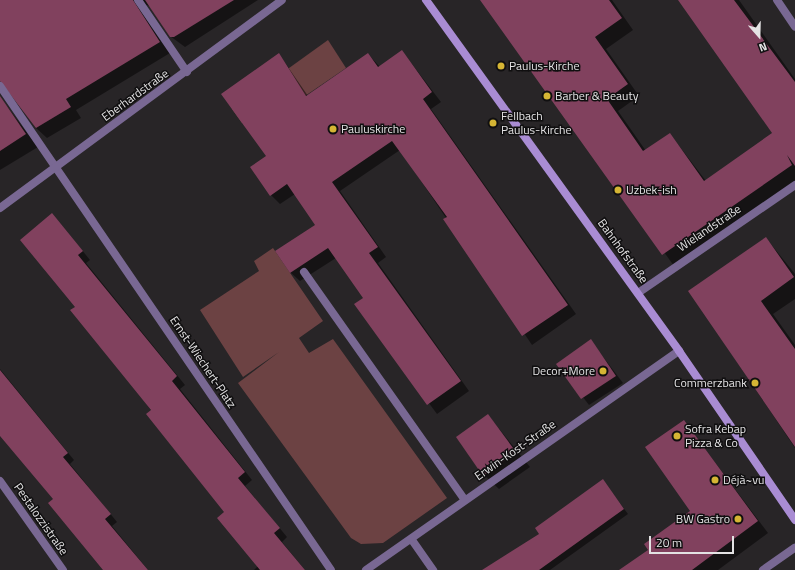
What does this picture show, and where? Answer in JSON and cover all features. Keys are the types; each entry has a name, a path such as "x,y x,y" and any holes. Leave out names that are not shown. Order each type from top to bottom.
{"street":[{"path":"138,0 187,72"},
{"name":"Eberhardstraße","path":"0,208 187,72 282,0"},
{"name":"Bahnhofstraße","path":"426,0 680,351 795,520"},
{"path":"777,0 795,27"},
{"name":"Ernst-Wiechert-Platz","path":"0,86 331,570"},
{"name":"Wielandstraße","path":"638,293 795,185"},
{"path":"304,272 465,500"},
{"name":"Erwin-Kost-Straße","path":"366,570 412,540 465,500 680,351"},
{"name":"Pestalozzistraße","path":"0,481 63,570"},
{"path":"412,540 433,570"},
{"path":"763,570 795,548"}],"shaded area":[{"path":"328,40 346,68 264,124 242,123 232,109"},
{"path":"273,248 323,321 299,338 309,353 333,339 447,498 383,543 361,544 351,538 238,383 279,352 243,377 200,310 259,271 254,261"}],"building":[{"path":"0,0 133,0 160,42 66,99 71,107 36,128 0,81"},
{"path":"145,0 234,0 174,37 170,37"},
{"path":"480,0 609,0 622,18 595,37 628,84 607,99 643,151 670,133 704,181 772,133 678,0 734,0 795,82 795,166 787,155 792,165 662,255"},
{"path":"402,50 432,92 423,99 568,305 522,336 443,219 447,217 392,141 332,182 378,247 369,253 461,381 427,405 354,304 363,298 328,248 290,273 275,251 315,225 287,184 270,196 250,167 266,156 221,94 279,53 306,96 368,53 378,67"},
{"path":"0,96 26,134 0,151"},
{"path":"52,213 83,251 78,255 177,376 172,381 245,472 238,478 280,528 274,533 305,570 260,570 217,518 224,512 146,414 151,410 70,310 75,307 20,240"},
{"path":"766,237 794,277 761,301 795,349 795,447 688,291"},
{"path":"591,339 616,376 581,399 556,364"},
{"path":"0,370 68,453 63,457 111,514 105,519 148,570 103,570 48,503 53,499 0,436"},
{"path":"488,414 516,452 483,476 456,437"},
{"path":"684,420 758,521 692,570 619,570 648,550 644,544 690,511 645,447"},
{"path":"603,479 624,509 539,570 482,570 539,534 535,528"}],"place":[{"name":"Paulus-Kirche","path":"501,66"},
{"name":"Barber & Beauty","path":"547,96"},
{"name":"Fellbach Paulus-Kirche","path":"493,123"},
{"name":"Pauluskirche","path":"333,129"},
{"name":"Uzbek-ish","path":"618,190"},
{"name":"Decor+More","path":"603,371"},
{"name":"Commerzbank","path":"755,383"},
{"name":"Sofra Kebap Pizza & Co","path":"677,436"},
{"name":"Déjà~vu","path":"715,480"},
{"name":"BW Gastro","path":"738,519"}]}
